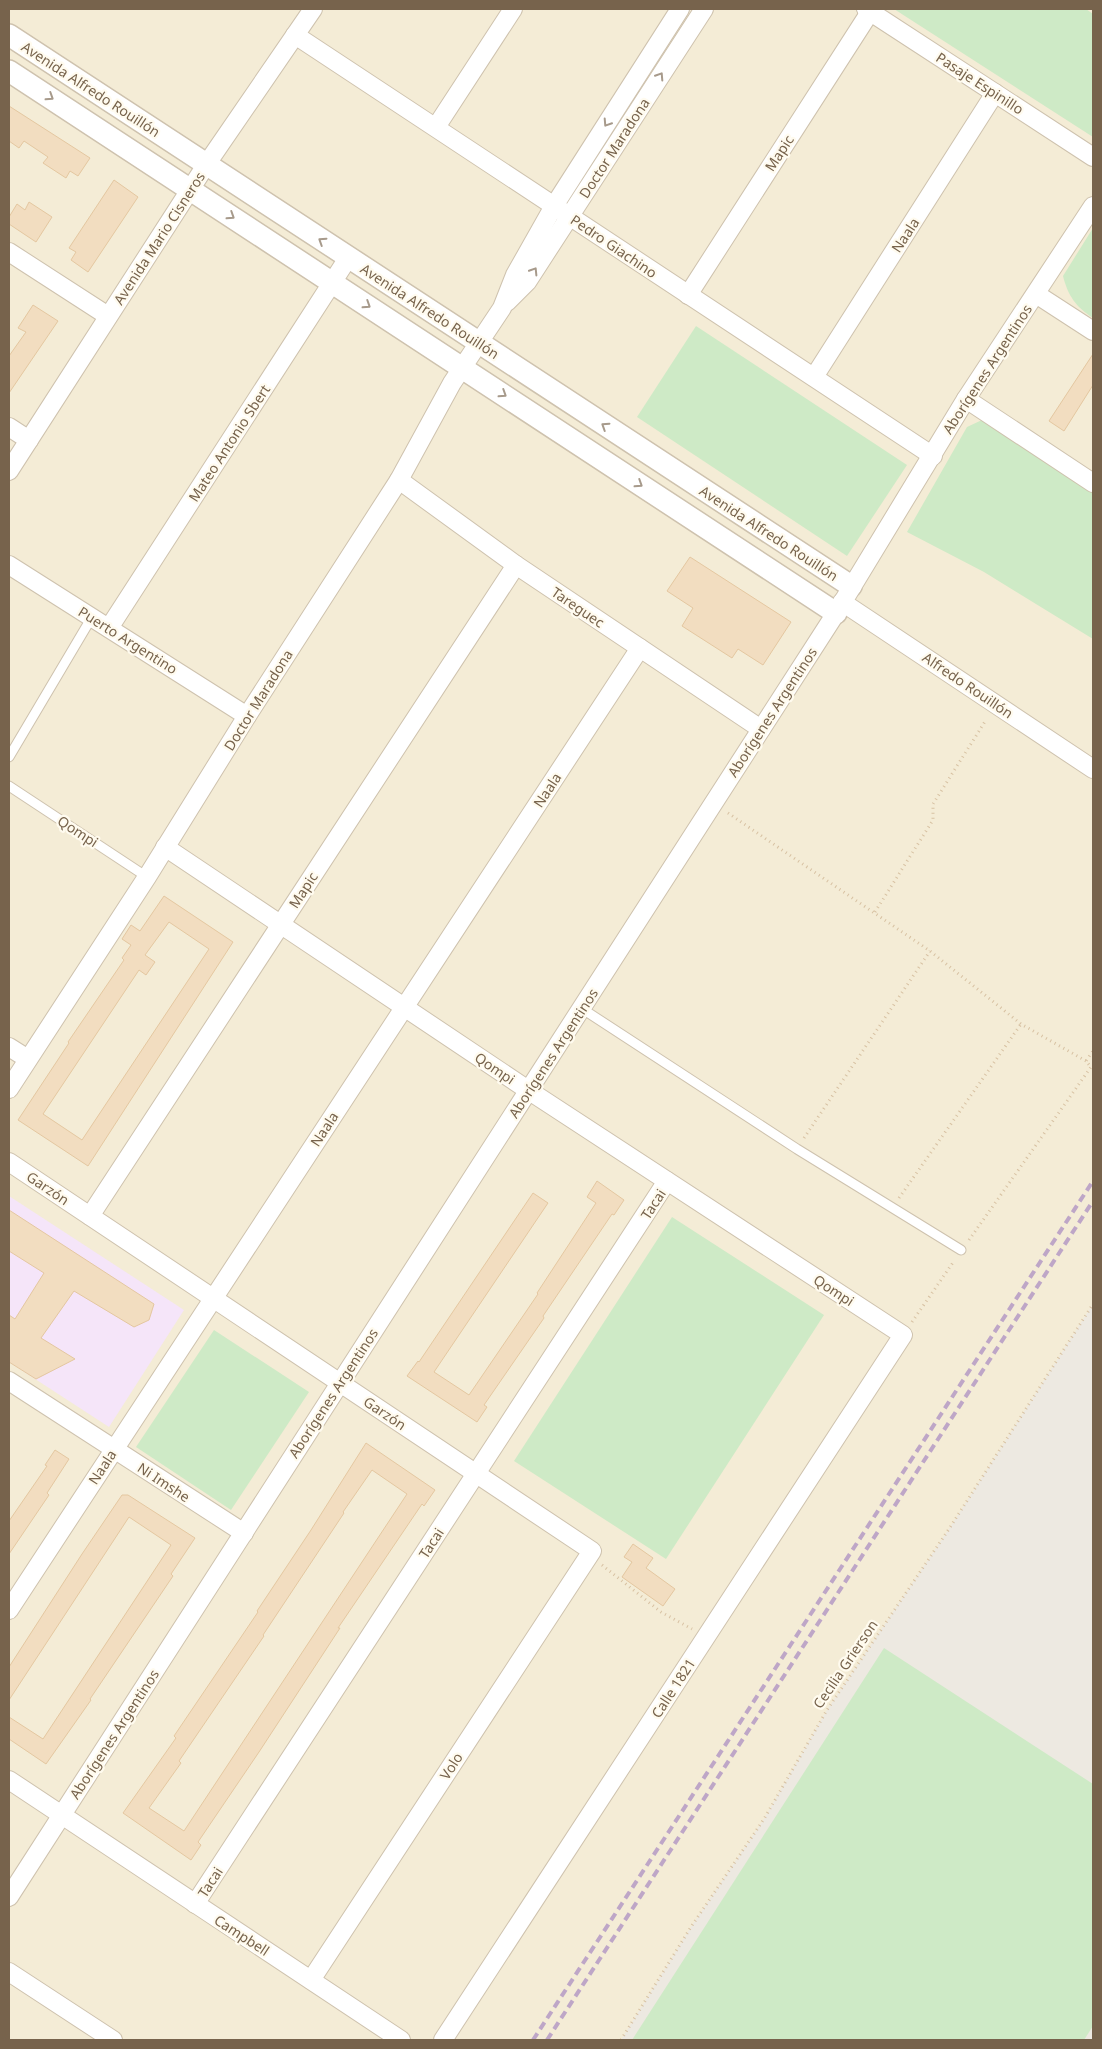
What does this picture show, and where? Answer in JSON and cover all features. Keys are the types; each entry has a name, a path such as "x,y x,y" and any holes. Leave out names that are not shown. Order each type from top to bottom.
{"street":[{"name":"Avenida Mario Cisneros","path":"9,470 190,189 313,9"},
{"path":"436,128 513,9"},
{"name":"Doctor Maradona","path":"502,308 515,275 554,206 680,9"},
{"name":"Doctor Maradona","path":"9,1090 399,480 452,383 502,308 527,282 704,9"},
{"name":"Pasaje Espinillo","path":"868,10 1093,157"},
{"name":"Mapic","path":"688,295 868,10"},
{"name":"Avenida Alfredo Rouillón","path":"9,35 478,343 843,601"},
{"name":"Pedro Giachino","path":"295,35 933,456"},
{"path":"9,71 463,368 843,601"},
{"name":"Naala","path":"814,378 995,93"},
{"name":"Aborígenes Argentinos","path":"9,1898 843,601 966,399 1093,206"},
{"path":"9,252 108,316"},
{"name":"Mateo Antonio Sbert","path":"109,628 348,258"},
{"path":"1036,294 1093,331"},
{"path":"966,399 1093,483"},
{"path":"9,427 28,440"},
{"name":"Tareguec","path":"399,480 516,565 761,729"},
{"name":"Puerto Argentino","path":"9,565 247,716"},
{"name":"Mapic","path":"90,1216 516,565"},
{"name":"Alfredo Rouillón","path":"843,601 1093,769"},
{"name":"Naala","path":"9,1610 640,648"},
{"name":"Qompi","path":"165,848 405,1006 528,1090 903,1335"},
{"path":"9,1047 28,1059"},
{"name":"Garzón","path":"9,1162 592,1551"},
{"name":"Tacai","path":"195,1904 667,1181"},
{"name":"Calle 1821","path":"443,2040 903,1335"},
{"name":"Ni Imshe","path":"9,1381 244,1533"},
{"name":"Volo","path":"311,1980 592,1551"},
{"name":"Campbell","path":"9,1780 401,2040"},
{"path":"9,1972 113,2040"}],"lane":[{"path":"9,757 92,617"},
{"name":"Qompi","path":"9,786 147,876"},
{"path":"581,1008 797,1149 961,1250"}],"path":[{"path":"874,912 933,820 933,804 996,704"},
{"path":"713,803 930,950 1021,1024 1086,1061 1091,1067 903,1335"},
{"path":"797,1149 930,950"},
{"path":"893,1207 1021,1024"},
{"path":"1086,1061 1093,1051"},
{"name":"Cecilia Grierson","path":"621,2040 691,1927 764,1819 827,1710 949,1529 1093,1304"},
{"path":"592,1551 604,1568 661,1612 706,1637"}],"shaded area":[{"path":"9,9 1093,9 1093,2040 9,2040"},
{"path":"9,1196 184,1310 109,1427 9,1362"},
{"path":"1093,1304 1093,2040 621,2040 691,1927 764,1819 827,1710 949,1529"}],"green space":[{"path":"894,9 1086,9 1093,14 1093,137"},
{"path":"1093,228 1093,318 1082,310 1074,300 1067,289 1063,276"},
{"path":"696,326 907,465 847,556 637,417"},
{"path":"982,420 1001,429 1093,489 1093,639 984,572 907,532 967,427"},
{"path":"672,1217 824,1315 666,1559 514,1461"},
{"path":"214,1330 309,1392 231,1510 136,1447"},
{"path":"884,1648 1093,1784 1093,2026 1084,2040 632,2040"}],"building":[{"path":"9,106 90,158 78,176 70,171 66,178 43,163 48,157 24,141 19,148 9,141"},
{"path":"114,180 138,197 88,272 71,260 76,252 69,248"},
{"path":"29,202 52,217 36,242 9,224 9,217 17,204 25,210"},
{"path":"33,305 58,321 9,393 9,356 26,332 18,328"},
{"path":"1093,354 1093,385 1064,431 1049,421"},
{"path":"690,557 791,622 763,665 738,649 732,658 682,626 693,608 667,591"},
{"path":"164,896 233,942 88,1166 18,1120 124,960 122,958 131,945 122,939 131,925 140,931","holes":["169,922 209,949 82,1140 43,1114 139,970 146,975 155,962 145,955"]},
{"path":"597,1181 624,1200 614,1215 612,1214 484,1405 487,1407 477,1422 407,1376 419,1362 533,1193 548,1203 434,1372 469,1395 538,1294 596,1203 587,1197"},
{"path":"9,1210 154,1304 149,1320 134,1327 74,1291 41,1338 75,1359 36,1379 9,1362 9,1315 15,1319 44,1273 9,1251"},
{"path":"366,1443 435,1490 424,1506 422,1504 338,1628 340,1628 198,1842 201,1845 191,1860 123,1813 176,1738 174,1736 311,1530","holes":["372,1470 407,1494 184,1831 149,1808 181,1763 179,1761 264,1636"]},
{"path":"55,1450 69,1459 47,1493 49,1495 9,1554 9,1521 47,1466 45,1465"},
{"path":"122,1495 128,1495 195,1538 171,1574 173,1576 46,1764 9,1739 9,1717 43,1739 171,1545 129,1517 9,1700 9,1667"},
{"path":"633,1544 653,1558 646,1568 675,1589 663,1606 622,1577 632,1562 624,1557"}],"railway":[{"path":"533,2040 1093,1181"},
{"path":"547,2040 1093,1201"}]}
